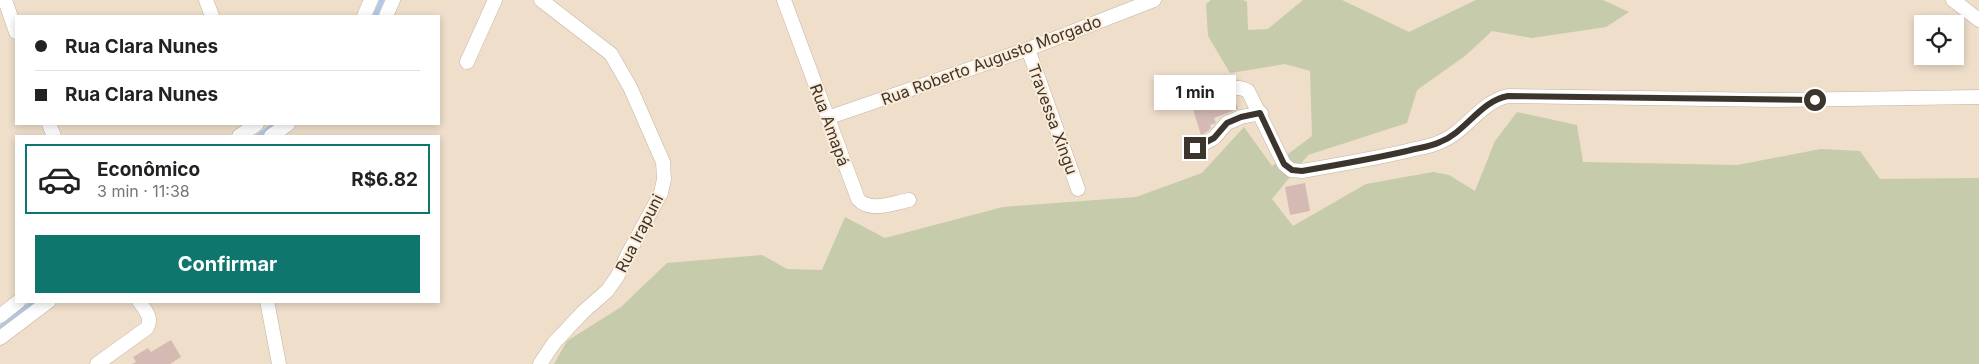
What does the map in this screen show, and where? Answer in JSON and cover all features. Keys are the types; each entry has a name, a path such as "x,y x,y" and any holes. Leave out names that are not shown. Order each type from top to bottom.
{"street":[{"path":"5,0 15,29"},
{"path":"206,0 212,15"},
{"path":"364,15 371,0"},
{"path":"386,15 393,0"},
{"path":"467,62 495,0"},
{"name":"Rua Irapuni","path":"540,364 554,343 583,312 607,291 618,277 632,246 661,193 664,179 663,162 630,86 611,54 541,0"},
{"name":"Rua Amapá","path":"784,0 861,204 873,207 909,200"},
{"name":"Rua Roberto Augusto Morgado","path":"827,118 1028,50 1154,0"},
{"path":"1953,0 1979,20"},
{"name":"Travessa Xingu","path":"1028,50 1078,189"},
{"path":"1207,93 1232,88 1242,88 1248,91 1284,164 1292,170 1302,171 1370,159 1440,143 1453,136 1491,102 1508,96 1776,100 1979,97"},
{"path":"1195,148 1214,138 1227,123 1241,117 1260,113"},
{"path":"272,135 287,125"},
{"path":"0,316 16,303"},
{"path":"0,338 47,303"},
{"path":"97,364 147,328 150,323 149,316 139,303"},
{"path":"267,303 279,364"}],"green space":[{"path":"1211,0 1243,0 1247,2 1248,30 1268,29 1303,0 1342,0 1409,32 1476,0 1603,0 1629,12 1606,27 1532,38 1492,31 1465,56 1417,90 1407,123 1308,155 1272,199 1293,226 1366,184 1433,172 1449,175 1475,191 1495,141 1517,112 1577,125 1583,162 1737,165 1821,149 1860,151 1880,179 1979,178 1979,364 554,364 567,341 621,307 667,263 762,255 787,269 822,270 845,217 885,238 1003,207 1136,197 1202,173 1244,127 1272,166 1312,136 1310,71 1285,64 1230,73 1208,36 1206,4"}],"building":[{"path":"1234,97 1238,109 1214,118 1216,123 1210,125 1211,128 1201,135 1192,106"},
{"path":"1305,183 1310,211 1290,215 1285,187"},
{"path":"171,340 181,357 170,364 132,364 136,362 133,357 148,348 151,352"}],"waterway":[{"path":"375,15 382,0"},
{"path":"259,135 274,125"},
{"path":"0,328 32,303"}],"route":[{"path":"1195,148 1214,138 1227,123 1241,117 1260,113 1284,164 1292,170 1302,171 1370,159 1440,143 1453,136 1491,102 1508,96 1815,100"}]}
